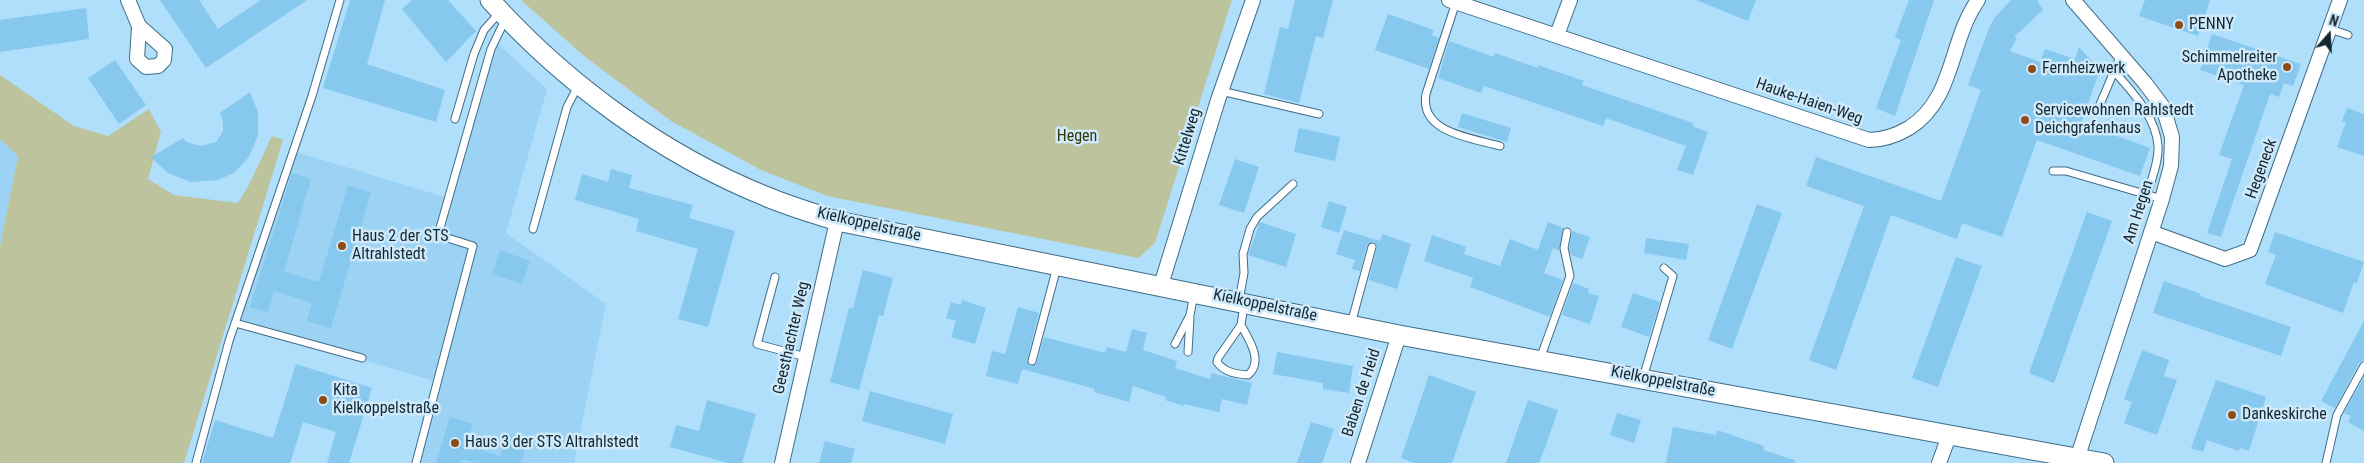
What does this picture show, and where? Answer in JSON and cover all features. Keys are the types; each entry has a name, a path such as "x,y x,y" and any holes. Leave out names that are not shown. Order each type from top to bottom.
{"street":[{"path":"128,0 140,26"},
{"name":"Kittelweg","path":"1161,285 1221,92 1253,0"},
{"path":"1557,35 1570,0"},
{"name":"Hauke-Haien-Weg","path":"1453,1 1861,138 1878,140 1905,130 1923,118 1934,105 1945,84 1969,15 1978,0"},
{"name":"Am Hegen","path":"2073,0 2122,55 2163,107 2172,137 2171,166 2162,199 2077,459"},
{"name":"Hegeneck","path":"2151,232 2225,259 2250,250 2340,0"},
{"name":"Kielkoppelstraße","path":"499,10 580,83 650,136 681,154 766,196 837,220 1399,335 1540,359 1949,436 2104,463"},
{"name":"Geesthachter Weg","path":"782,463 837,220"},
{"name":"Baben de Heid","path":"1358,463 1399,335"},
{"path":"1939,463 1949,436"}],"lane":[{"path":"196,463 235,323 312,96 340,0"},
{"path":"1453,1 1424,103 1427,112 1436,125 1500,146"},
{"path":"455,119 474,54 484,30 499,10"},
{"path":"416,463 473,246 438,235 491,49 499,10"},
{"path":"2330,29 2348,35"},
{"path":"2098,109 2122,55"},
{"path":"2114,71 2142,102 2156,136 2158,147 2156,162 2146,195"},
{"path":"533,229 567,107 580,83"},
{"path":"1221,92 1319,114"},
{"path":"2053,171 2066,171 2162,199"},
{"path":"1241,325 1217,362 1221,368 1234,374 1248,375 1253,366 1253,348 1241,325 1244,274 1243,254 1250,229 1257,217 1293,184"},
{"path":"1540,359 1570,276 1564,248 1567,232"},
{"path":"1351,325 1372,247"},
{"path":"1032,361 1058,264"},
{"path":"1643,378 1653,340 1671,287 1673,276 1664,268"},
{"path":"775,277 757,344 806,357"},
{"path":"1188,352 1190,315 1195,292"},
{"path":"1175,344 1190,315"},
{"path":"235,323 362,358"},
{"path":"2326,463 2337,415 2364,366"}],"shaded area":[{"path":"494,40 547,89 506,233 606,304 574,463 416,463 438,382 235,323 293,151 448,198"},
{"path":"0,139 18,156 0,246"}],"green space":[{"name":"Hegen","path":"521,0 1232,0 1155,243 1138,258 827,196 761,170 671,121 584,56"},
{"path":"0,75 74,126 108,136 149,109 161,132 148,179 174,195 238,203 250,183 272,136 283,140 184,463 0,463 0,246 18,156 0,139"}],"building":[{"path":"160,0 199,0 218,29 261,0 307,0 206,68"},
{"path":"350,0 385,0 367,64 445,90 436,122 323,88"},
{"path":"412,0 448,0 476,31 446,62 402,9"},
{"path":"1295,0 1333,0 1323,38 1316,36 1299,103 1264,94 1280,27 1288,29"},
{"path":"1696,0 1756,0 1748,21"},
{"path":"1909,0 1934,0 1895,116 1876,108 1901,40 1895,37"},
{"name":"Servicewohnen Rahlstedt Deichgrafenhaus","path":"2011,0 2037,0 2043,10 2014,37 2017,38 2010,51 2040,62 2045,49 2075,59 2079,47 2100,70 2081,123 2150,148 2140,176 2037,140 2002,237 1962,223 1957,239 1891,215 1836,370 1809,360 1864,206 1806,186 1816,157 1941,201 1981,90 1968,85 1989,28 1995,17"},
{"name":"PENNY","path":"2145,0 2210,0 2198,36 2139,16"},
{"path":"86,8 89,39 0,52 0,20"},
{"path":"1388,14 1434,30 1432,35 1439,38 1429,69 1375,50"},
{"path":"2212,34 2301,64 2293,86 2284,83 2279,97 2270,94 2221,237 2207,233 2232,159 2219,155 2244,85 2200,70"},
{"path":"1449,41 1494,57 1495,53 1538,68 1538,65 1584,81 1582,85 1693,123 1692,126 1708,132 1693,175 1677,170 1686,146 1606,118 1603,126 1484,86 1481,93 1438,78"},
{"path":"115,60 146,105 119,124 88,78"},
{"path":"250,92 258,112 258,135 249,157 234,173 218,180 191,182 168,173 151,157 183,138 186,142 201,146 216,142 223,131 220,113"},
{"path":"2347,108 2364,114 2364,156 2337,147 2346,122 2342,121"},
{"path":"1462,113 1511,128 1507,142 1458,127"},
{"path":"1299,128 1340,137 1335,161 1294,152"},
{"path":"1235,159 1259,167 1244,213 1219,205"},
{"path":"611,169 632,175 629,188 693,205 689,218 735,231 708,327 678,319 698,249 636,231 639,219 575,200 582,174 608,182"},
{"name":"Haus 2 der STS Altrahlstedt","path":"292,173 311,179 284,272 319,282 348,185 371,192 331,328 307,321 312,303 274,291 268,312 250,307"},
{"path":"1329,201 1347,207 1339,233 1321,227"},
{"path":"1757,204 1782,213 1732,349 1708,340"},
{"path":"2087,212 2112,221 2054,383 2029,373"},
{"path":"1260,222 1296,234 1286,267 1248,255"},
{"path":"1548,222 1564,228 1559,251 1553,248 1544,273 1563,280 1550,317 1470,287 1473,278 1424,261 1432,235 1466,247 1464,254 1500,266 1510,239 1538,250"},
{"path":"1344,230 1380,241 1382,234 1411,244 1397,289 1369,280 1377,248 1374,242 1367,245 1360,271 1352,269 1355,260 1336,254"},
{"path":"1572,231 1590,237 1582,259 1571,255 1569,248"},
{"path":"2275,232 2364,262 2357,283 2354,282 2343,313 2265,284 2276,255 2268,252"},
{"path":"1646,238 1689,244 1686,260 1644,253"},
{"path":"500,250 530,261 522,284 492,274"},
{"path":"1956,257 1982,266 1938,387 1912,378"},
{"path":"863,270 893,278 883,316 879,315 859,390 830,382 849,308 853,308"},
{"path":"2164,281 2201,294 2200,296 2291,327 2281,356 2153,313"},
{"path":"1573,283 1589,289 1588,293 1599,296 1590,324 1562,315"},
{"path":"1633,293 1660,302 1649,337 1621,327"},
{"path":"962,300 986,308 975,344 951,337 956,321 946,318 951,302 961,305"},
{"path":"1018,307 1039,313 1027,360 1030,366 1037,363 1044,337 1105,353 1107,347 1126,352 1132,329 1147,333 1143,350 1177,361 1175,368 1210,379 1211,373 1252,383 1247,405 1222,399 1219,412 1184,404 1184,406 1165,400 1166,397 1133,386 1129,402 1094,392 1095,389 1022,369 1018,384 986,376 992,351 1005,354"},
{"path":"2364,321 2364,361 2359,363 2335,408 2321,401"},
{"path":"2142,350 2169,360 2164,376 2177,380 2157,435 2124,423 2132,402 2124,399"},
{"path":"1277,352 1353,366 1349,393 1323,389 1323,383 1273,374"},
{"path":"296,364 372,388 349,463 327,463 336,432 303,422 290,463 202,463 215,420 273,438"},
{"path":"1429,375 1476,392 1452,463 1414,463 1401,458"},
{"path":"2364,377 2364,431 2348,422 2351,416 2344,413"},
{"name":"Dankeskirche","path":"2216,380 2266,397 2249,451 2240,448 2239,451 2207,440 2203,452 2191,448"},
{"path":"870,391 953,414 945,444 862,421"},
{"path":"707,400 756,414 742,463 728,463 670,447 676,425 699,431"},
{"path":"1528,400 1558,410 1545,448 1539,463 1506,463"},
{"path":"1617,413 1641,420 1634,443 1610,435"},
{"name":"Haus 3 der STS Altrahlstedt","path":"450,417 473,424 466,445 500,456 506,433 528,440 521,463 477,463 462,459 460,463 436,463"},
{"path":"1311,422 1334,429 1322,463 1297,463"},
{"path":"1673,427 1716,435 1717,430 1764,446 1763,450 1795,460 1795,463 1666,463"},
{"path":"825,441 855,449 851,463 819,463"}],"place":[{"name":"PENNY","path":"2179,25"},
{"name":"Schimmelreiter Apotheke","path":"2287,67"},
{"name":"Fernheizwerk","path":"2032,69"},
{"name":"Servicewohnen Rahlstedt Deichgrafenhaus","path":"2025,120"},
{"name":"Haus 2 der STS Altrahlstedt","path":"342,246"},
{"name":"Kita Kielkoppelstraße","path":"323,400"},
{"name":"Dankeskirche","path":"2232,415"},
{"name":"Haus 3 der STS Altrahlstedt","path":"455,443"}]}
